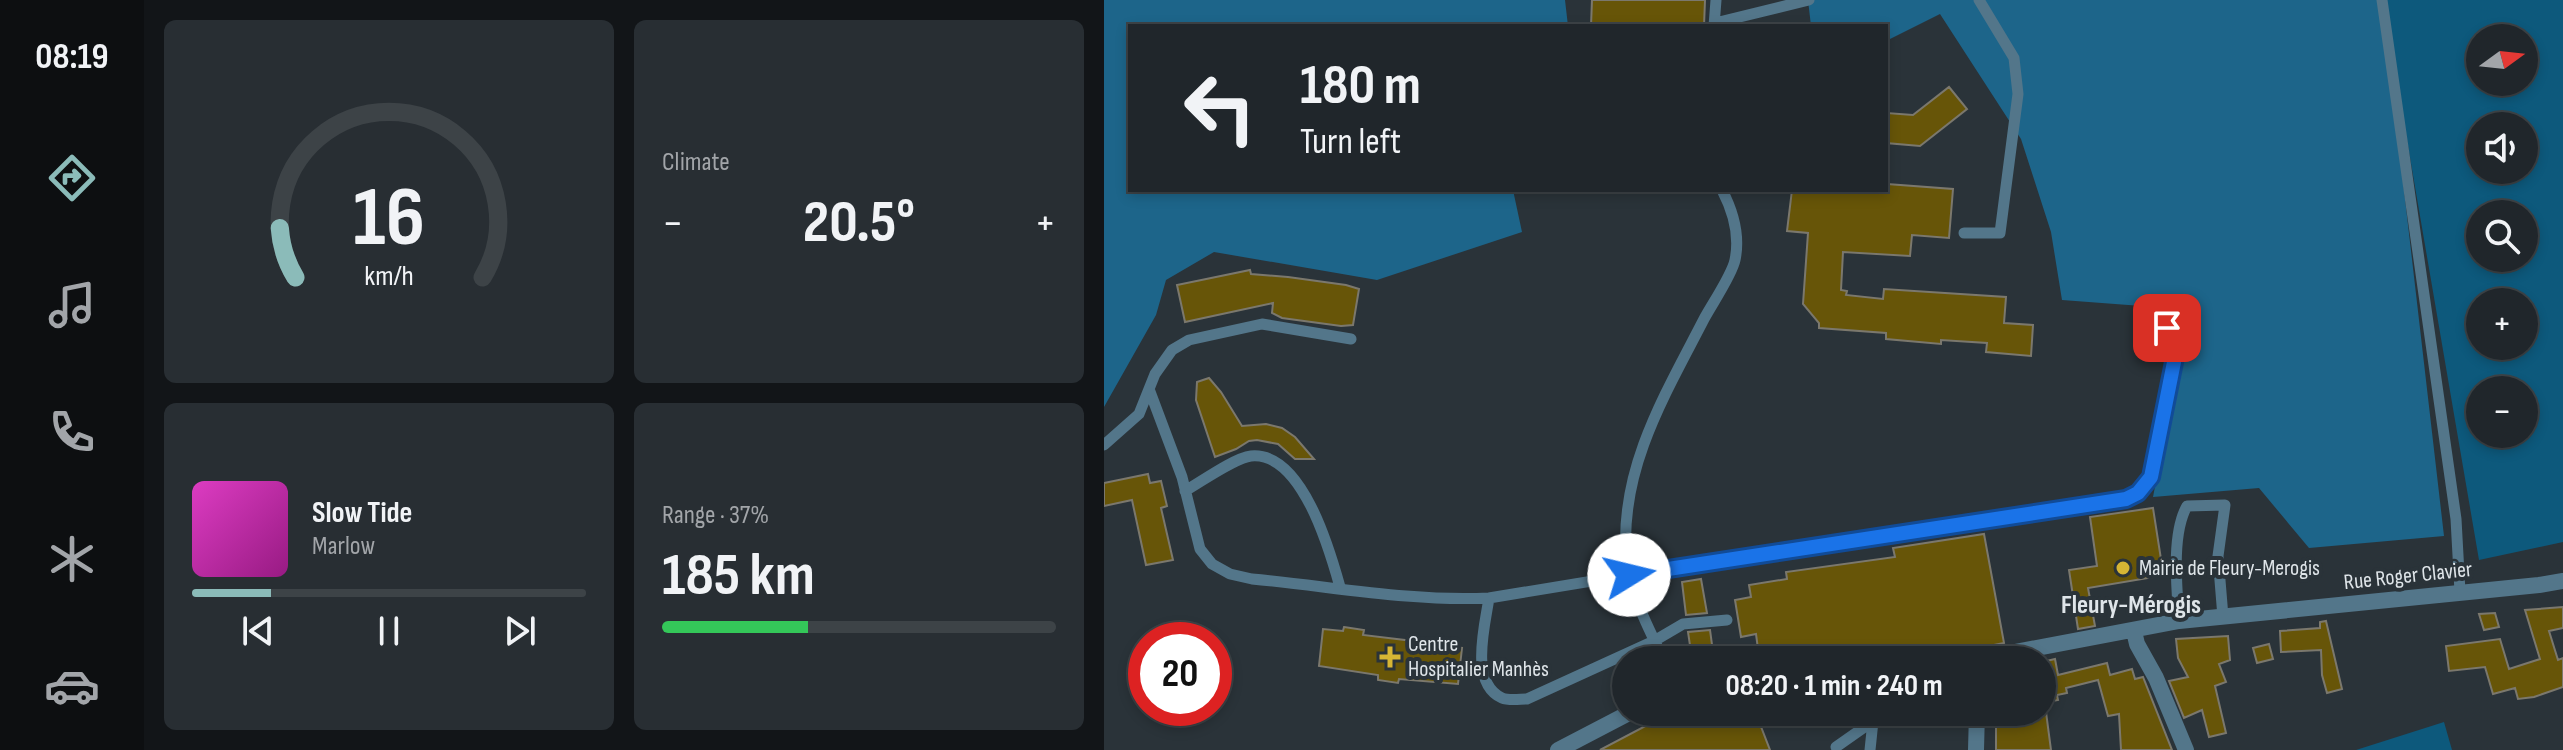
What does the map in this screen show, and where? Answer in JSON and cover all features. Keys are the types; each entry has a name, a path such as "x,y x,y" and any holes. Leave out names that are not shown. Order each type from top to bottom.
{"street":[{"name":"Rue Roger Clavier","path":"2052,646 2179,621 2563,581"},
{"path":"2134,631 2137,644 2156,678 2186,750"},
{"path":"1558,750 1612,722"},
{"path":"1976,750 1977,726"}],"lane":[{"path":"1714,24 1716,0"},
{"path":"1718,24 1809,0"},
{"path":"1964,233 2000,233 2018,94 2014,58 1979,0"},
{"path":"2382,0 2456,519 2460,592"},
{"path":"1657,646 1629,575 1625,550 1627,518 1635,468 1662,402 1735,262 1737,229 1723,192"},
{"path":"1104,445 1139,414 1155,374 1172,350 1189,340 1262,324 1351,339"},
{"path":"1149,389 1185,491 1200,549 1212,564 1230,574 1252,579 1464,600 2126,499 2138,493 2151,477 2175,357 2167,328"},
{"path":"1185,491 1251,456 1272,460 1295,479 1317,519 1340,587"},
{"path":"2179,621 2177,576 2180,517 2187,506 2225,505 2218,556 2223,617"},
{"path":"1489,598 1481,656 1492,690 1504,699 1527,699 1654,641 1683,624 1727,620"},
{"path":"1836,747 1866,726"},
{"path":"1870,750 1872,726"}],"shaded area":[{"path":"1104,0 1565,0 1568,24 1128,24 1128,192 1513,192 1522,232 1377,280 1214,252 1166,280 1156,315 1104,407"},
{"path":"1808,0 2382,0 2444,536 2309,548 2259,488 2153,497 2186,325 2168,308 2062,300 2051,232 2021,139 1940,14 1888,40 1888,24 1811,24"},
{"path":"2383,0 2563,0 2563,542 2479,560"},
{"path":"2444,722 2452,750 2356,750"}],"building":[{"path":"1592,0 1705,0 1704,24 1591,24"},
{"path":"1949,87 1967,109 1920,146 1888,143 1888,113 1913,115"},
{"path":"1888,184 1953,189 1949,238 1912,235 1910,256 1843,252 1841,290 1847,291 1846,295 1883,299 1884,289 2006,297 2004,323 2033,325 2031,356 1986,352 1987,343 1941,340 1941,344 1886,339 1886,333 1819,328 1819,323 1803,304 1808,233 1787,231 1792,192 1888,192"},
{"path":"1250,270 1251,274 1359,289 1353,325 1282,318 1272,313 1273,303 1185,322 1177,285"},
{"path":"1209,378 1242,426 1266,424 1282,428 1295,437 1314,459 1295,459 1278,444 1257,440 1215,457 1196,400 1197,382"},
{"path":"1148,474 1150,483 1161,481 1167,506 1161,508 1173,560 1146,565 1132,500 1104,506 1104,483"},
{"name":"Mairie de Fleury-Merogis","path":"2153,508 2163,572 2159,573 2160,576 2088,588 2095,626 2078,629 2069,570 2097,566 2090,517"},
{"path":"1984,534 2004,643 1989,646 1758,646 1756,634 1741,637 1735,600 1751,597 1749,585 1787,579 1786,572 1895,557 1893,548"},
{"path":"1701,579 1707,613 1686,615 1682,582"},
{"path":"2563,607 2563,628 2549,631 2558,660 2563,658 2563,687 2518,699 2515,688 2493,694 2485,667 2449,671 2446,646 2500,639 2509,669 2540,659 2525,610"},
{"path":"2495,613 2499,627 2484,630 2479,614"},
{"path":"2326,621 2342,689 2327,693 2322,675 2321,650 2281,652 2280,631 2320,628 2320,622"},
{"name":"Centre Hospitalier Manhès","path":"1344,627 1364,630 1363,635 1422,642 1422,638 1441,640 1441,646 1462,648 1458,684 1399,679 1398,683 1378,680 1378,675 1319,666 1323,629 1343,631"},
{"path":"1710,630 1712,646 1690,646 1688,632"},
{"path":"2228,636 2230,660 2219,664 2226,682 2215,686 2226,733 2209,737 2202,710 2184,718 2169,681 2188,677 2178,658 2176,639"},
{"path":"2269,644 2273,659 2257,663 2253,648"},
{"path":"2107,663 2110,675 2132,669 2135,679 2143,677 2172,750 2121,750 2119,714 2108,716 2098,680 2066,688 2067,693 2057,695 2056,700 2056,664 2058,675"},
{"path":"1645,726 1761,726 1770,750 1600,750"},
{"path":"1996,726 2048,726 2051,750 1996,750"}],"place":[{"name":"Mairie de Fleury-Merogis","path":"2123,568"},
{"name":"Centre Hospitalier Manhès","path":"1390,657"}],"district":[{"name":"Fleury-Mérogis","path":"2131,605"}],"route":[{"path":"1629,575 2126,499 2138,493 2151,477 2175,357 2167,328"}]}
